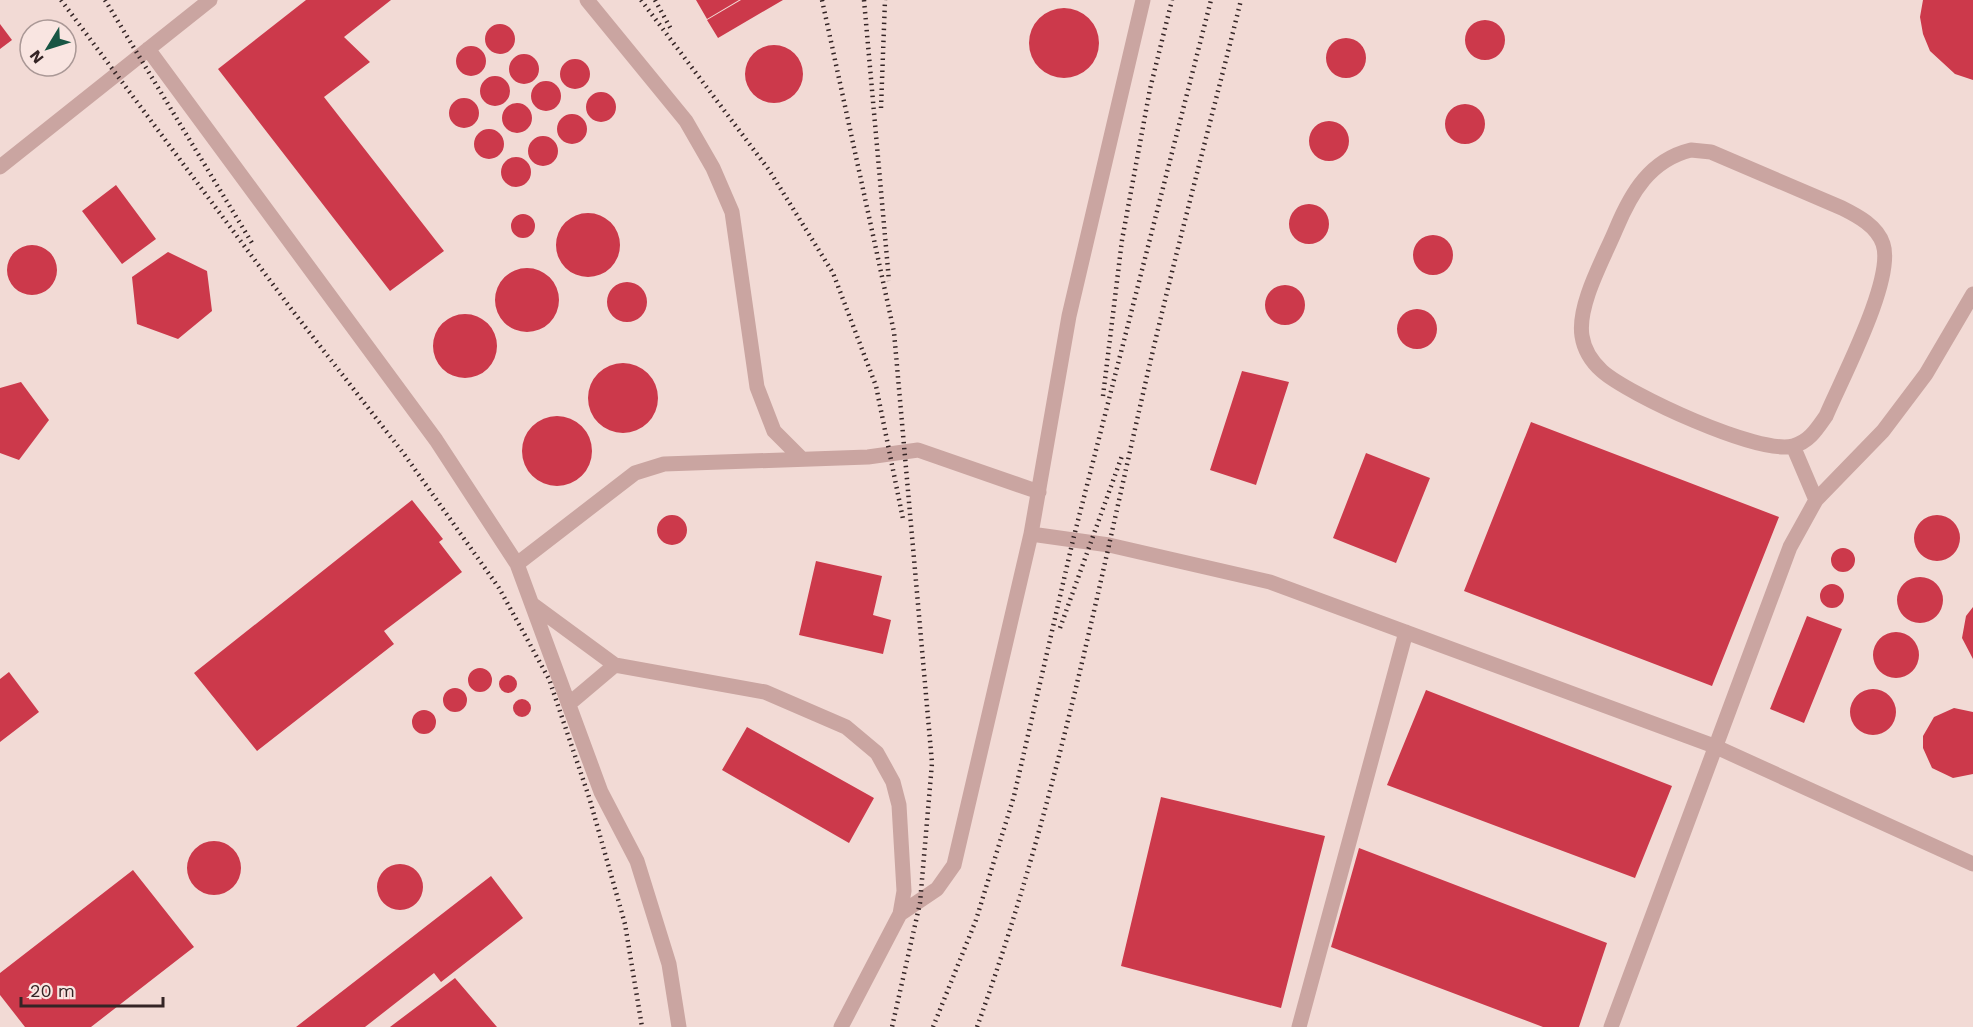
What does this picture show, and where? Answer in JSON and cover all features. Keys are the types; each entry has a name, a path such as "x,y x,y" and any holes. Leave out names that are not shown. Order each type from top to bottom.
{"lane":[{"path":"0,167 210,0"},
{"path":"587,0 686,121 713,168 732,212 757,387 774,431 802,459"},
{"path":"900,914 937,889 954,866 1031,534 1069,316 1143,0"},
{"path":"148,49 436,440 517,564 601,792 637,861 669,964 679,1027"},
{"path":"1691,150 1711,152 1842,208 1860,218 1882,242 1885,256 1882,283 1826,416 1815,433 1793,446 1778,448 1744,440 1635,393 1599,369 1587,352 1582,335 1582,316 1625,207 1648,175 1662,161 1676,154 1691,150"},
{"path":"1611,1027 1714,746 1802,521 1816,500 1883,431 1926,374 1973,294"},
{"path":"1793,446 1816,500"},
{"path":"517,564 636,473 664,464 868,458 918,450 1039,492"},
{"path":"1031,534 1110,545 1270,582 1714,746 1973,864"},
{"path":"532,604 615,665 765,692 846,727 878,753 893,782 899,805 904,891 900,914 841,1027"},
{"path":"1299,1027 1406,632"},
{"path":"570,703 615,665"}],"building":[{"path":"306,0 391,0 344,37 370,62 324,97 444,251 390,291 218,69"},
{"path":"696,0 739,0 707,19"},
{"path":"741,0 783,0 718,38 707,20"},
{"path":"1923,0 1973,0 1973,80 1955,74 1930,51 1923,34 1920,17"},
{"path":"1064,8 1083,14 1093,24 1099,43 1093,62 1083,72 1064,78 1045,72 1035,62 1029,43 1035,24 1045,14"},
{"path":"1485,20 1493,21 1499,26 1504,32 1504,48 1499,54 1493,59 1485,60 1477,59 1471,54 1466,48 1465,40 1466,32 1471,26 1477,21"},
{"path":"0,24 12,40 0,49"},
{"path":"500,24 511,28 515,39 511,50 500,54 489,50 485,39 489,28"},
{"path":"1346,38 1354,39 1360,44 1365,50 1365,66 1360,72 1354,77 1346,78 1338,77 1332,72 1327,66 1326,58 1327,50 1332,44 1338,39"},
{"path":"768,45 780,45 795,53 803,68 803,80 795,95 780,103 768,103 753,95 745,80 745,68 753,53"},
{"path":"471,46 482,50 486,61 482,72 471,76 460,72 456,61 460,50"},
{"path":"524,54 535,58 539,69 535,80 524,84 513,80 509,69 513,58"},
{"path":"575,59 586,63 590,74 586,85 575,89 564,85 560,74 564,63"},
{"path":"495,76 506,80 510,91 506,102 495,106 484,102 480,91 484,80"},
{"path":"546,81 557,85 561,96 557,107 546,111 535,107 531,96 535,85"},
{"path":"601,92 612,96 616,107 612,118 601,122 590,118 586,107 590,96"},
{"path":"464,98 475,102 479,113 475,124 464,128 453,124 449,113 453,102"},
{"path":"517,103 528,107 532,118 528,129 517,133 506,129 502,118 506,107"},
{"path":"1465,104 1473,105 1479,110 1484,116 1484,132 1479,138 1473,143 1465,144 1457,143 1451,138 1446,132 1445,124 1446,116 1451,110 1457,105"},
{"path":"572,114 583,118 587,129 583,140 572,144 561,140 557,129 561,118"},
{"path":"1329,121 1337,122 1343,127 1348,133 1348,149 1343,155 1337,160 1329,161 1321,160 1315,155 1310,149 1309,141 1310,133 1315,127 1321,122"},
{"path":"489,129 500,133 504,144 500,155 489,159 478,155 474,144 478,133"},
{"path":"543,136 554,140 558,151 554,162 543,166 532,162 528,151 532,140"},
{"path":"516,157 527,161 531,172 527,183 516,187 505,183 501,172 505,161"},
{"path":"116,185 156,239 122,264 82,211"},
{"path":"1309,204 1317,205 1323,210 1328,216 1328,232 1323,238 1317,243 1309,244 1301,243 1295,238 1290,232 1289,224 1290,216 1295,210 1301,205"},
{"path":"588,213 600,215 611,222 618,233 620,245 618,257 611,268 600,275 588,277 576,275 565,268 558,257 556,245 558,233 565,222 576,215"},
{"path":"523,214 528,215 534,221 534,231 528,237 523,238 518,237 512,231 511,226 512,221 518,215"},
{"path":"1433,235 1441,236 1447,241 1452,247 1452,263 1447,269 1441,274 1433,275 1425,274 1419,269 1414,263 1413,255 1414,247 1419,241 1425,236"},
{"path":"32,245 46,249 53,256 57,270 53,284 46,291 32,295 18,291 11,284 7,270 11,256 18,249"},
{"path":"168,252 207,271 212,311 178,339 137,324 132,277"},
{"path":"527,268 545,273 550,277 554,282 559,300 554,318 550,323 545,327 527,332 509,327 504,323 500,318 495,300 500,282 504,277 509,273"},
{"path":"627,282 641,288 647,302 641,316 627,322 613,316 607,302 613,288"},
{"path":"1285,285 1293,286 1299,291 1304,297 1304,313 1299,319 1293,324 1285,325 1277,324 1271,319 1266,313 1265,305 1266,297 1271,291 1277,286"},
{"path":"1417,309 1425,310 1431,315 1436,321 1436,337 1431,343 1425,348 1417,349 1409,348 1403,343 1398,337 1397,329 1398,321 1403,315 1409,310"},
{"path":"465,314 477,316 488,323 495,334 497,346 495,358 488,369 477,376 465,378 453,376 442,369 435,358 433,346 435,334 442,323 453,316"},
{"path":"623,363 636,366 648,373 655,385 658,398 655,411 648,423 636,430 623,433 610,430 598,423 591,411 588,398 591,385 598,373 610,366"},
{"path":"1242,371 1289,382 1256,485 1210,470"},
{"path":"21,382 49,420 19,460 0,453 0,388"},
{"path":"557,416 570,419 582,426 589,438 592,451 589,464 582,476 570,483 557,486 544,483 532,476 525,464 522,451 525,438 532,426 544,419"},
{"path":"1531,422 1779,517 1712,686 1464,591"},
{"path":"1366,453 1430,478 1396,563 1333,538"},
{"path":"412,500 443,539 439,542 462,572 384,631 394,644 257,751 194,673"},
{"path":"672,515 683,519 687,530 683,541 672,545 661,541 657,530 661,519"},
{"path":"1937,515 1953,522 1960,538 1953,554 1937,561 1921,554 1914,538 1921,522"},
{"path":"1843,548 1852,551 1855,560 1852,569 1843,572 1834,569 1831,560 1834,551"},
{"path":"816,561 882,576 873,615 891,620 883,654 799,635"},
{"path":"1920,577 1936,584 1943,600 1936,616 1920,623 1904,616 1897,600 1904,584"},
{"path":"1832,584 1841,587 1844,596 1841,605 1832,608 1823,605 1820,596 1823,587"},
{"path":"1973,607 1973,659 1962,638 1966,616"},
{"path":"1807,616 1842,629 1804,723 1770,709"},
{"path":"1896,632 1912,639 1919,655 1912,671 1896,678 1880,671 1873,655 1880,639"},
{"path":"480,668 489,671 492,680 489,689 480,692 471,689 468,680 471,671"},
{"path":"9,672 39,712 0,742 0,679"},
{"path":"508,675 514,678 517,684 514,690 508,693 502,690 499,684 502,678"},
{"path":"455,688 464,691 467,700 464,709 455,712 446,709 443,700 446,691"},
{"path":"1873,689 1889,696 1896,712 1889,728 1873,735 1857,728 1850,712 1857,696"},
{"path":"1426,690 1672,786 1635,878 1387,785"},
{"path":"522,699 530,704 531,708 526,716 522,717 514,712 513,708 518,700"},
{"path":"1954,708 1973,712 1973,774 1953,778 1932,768 1923,748 1923,736 1934,717"},
{"path":"424,710 433,713 436,722 433,731 424,734 415,731 412,722 415,713"},
{"path":"747,727 874,798 849,843 722,770"},
{"path":"1161,797 1325,836 1281,1008 1121,966"},
{"path":"214,841 224,843 233,849 239,858 241,868 239,878 233,887 224,893 214,895 204,893 195,887 189,878 187,868 189,858 195,849 204,843"},
{"path":"1359,848 1607,943 1579,1027 1543,1027 1331,947"},
{"path":"405,864 417,870 422,878 422,896 417,904 409,909 395,910 387,907 380,900 377,882 380,874 387,867"},
{"path":"133,870 194,947 91,1027 25,1027 0,995 0,973"},
{"path":"491,876 523,918 441,982 434,973 365,1027 296,1027"},
{"path":"455,978 497,1027 390,1027"}],"railway":[{"path":"61,0 292,310 404,454 499,588 549,679 589,797 625,924 642,1027"},
{"path":"105,0 252,243"},
{"path":"641,0 769,170 833,273 876,386 903,519"},
{"path":"655,0 671,29"},
{"path":"822,0 894,332 932,763 920,903 892,1027"},
{"path":"864,0 889,281"},
{"path":"881,108 885,0"},
{"path":"1103,396 1122,240 1150,89 1172,0"},
{"path":"933,1027 976,920 1014,796 1073,540 1211,0"},
{"path":"977,1027 1003,950 1049,794 1088,636 1165,298 1241,0"},
{"path":"1060,628 1123,453"}]}
